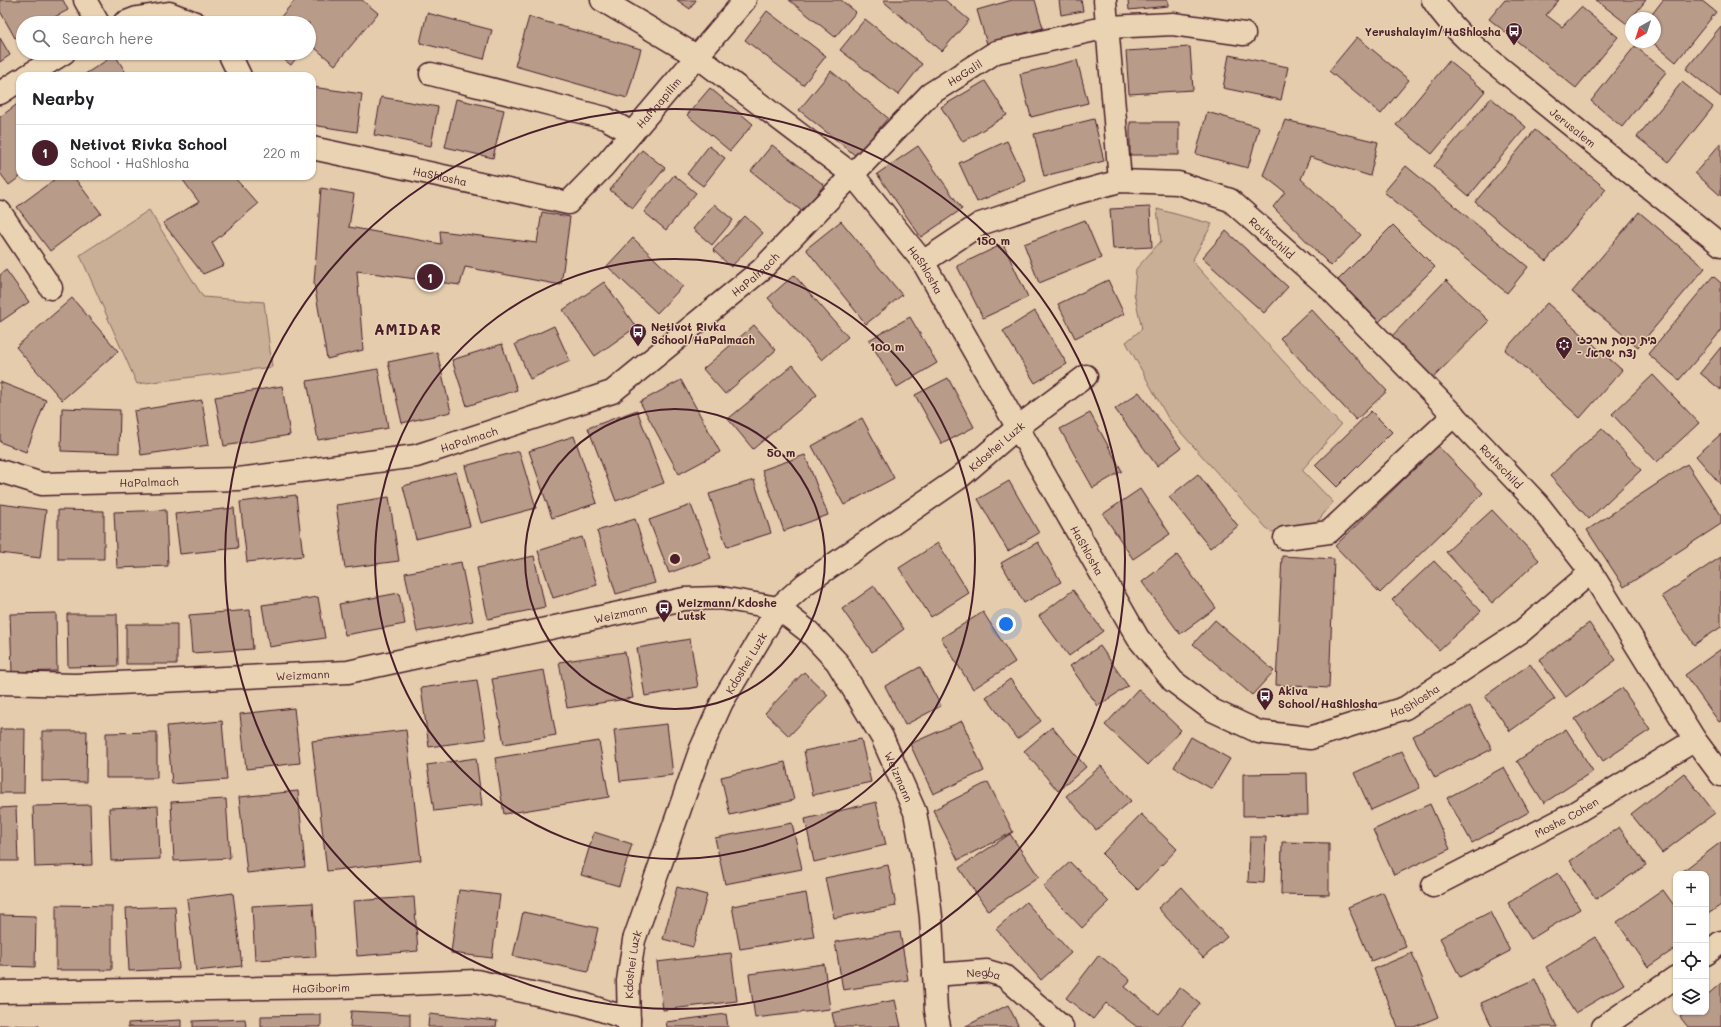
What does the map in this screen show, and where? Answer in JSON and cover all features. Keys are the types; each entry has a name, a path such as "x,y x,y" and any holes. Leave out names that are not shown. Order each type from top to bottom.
{"street":[{"path":"85,0 94,16"},
{"name":"HaShlosha","path":"602,0 698,57 853,175 924,262 1138,638 1173,681 1212,710 1259,732 1310,738 1405,708 1522,631 1591,572"},
{"name":"HaMaapilim","path":"568,202 604,166 745,0"},
{"path":"924,262 980,224 1065,196 1120,181 1105,0"},
{"name":"Jerusalem","path":"1433,0 1443,15 1485,55 1721,245"},
{"path":"150,16 169,13 177,16"},
{"name":"HaGalil","path":"853,175 930,94 996,52 1108,27 1173,24 1244,34"},
{"path":"33,72 53,60"},
{"path":"233,60 239,72"},
{"path":"431,74 605,118 632,134"},
{"path":"0,93 16,83"},
{"name":"HaShlosha","path":"316,149 568,202"},
{"name":"HaPalmach","path":"0,471 42,484 238,479 409,458 612,392 762,270 853,175"},
{"name":"Rothschild","path":"1120,181 1178,183 1230,200 1326,285 1454,415 1537,503 1591,572 1696,740 1721,775"},
{"path":"0,212 52,288"},
{"name":"Kdoshei Luzk","path":"629,1023 628,981 634,940 700,751 722,702 778,608 805,584 959,478 1018,427 1086,376"},
{"path":"1285,538 1330,532 1454,415"},
{"name":"Weizmann","path":"0,683 75,685 348,672 684,598 722,598 778,608 809,632 837,662 882,738 915,812 925,868 929,903 938,1027"},
{"name":"Moshe Cohen","path":"1433,886 1573,814 1696,740"},
{"path":"1709,952 1721,942"},
{"name":"Negba","path":"934,975 987,971 1004,976 1062,1027"},
{"path":"1603,1027 1673,979"},
{"name":"HaGiborim","path":"0,992 338,987 476,981 584,1004 629,1023"}],"shaded area":[{"path":"1157,209 1212,224 1192,261 1341,425 1302,470 1333,502 1314,526 1270,532 1168,418 1126,342 1142,329 1134,293 1136,269 1161,241"},
{"path":"149,210 203,297 264,302 272,367 137,384 80,255"}],"building":[{"path":"0,0 63,0 68,10 56,16 16,16 15,38 0,11"},
{"path":"295,0 362,0 378,13 335,65 316,49 316,16 282,16"},
{"path":"677,0 696,0 690,9"},
{"path":"789,0 841,0 856,12 835,37"},
{"path":"945,0 969,20 942,51 883,1"},
{"path":"1012,0 1035,0 1043,28 987,44 977,10"},
{"path":"1059,0 1081,0 1083,11 1061,15"},
{"path":"1128,0 1168,0 1168,6 1129,10"},
{"path":"1505,0 1559,0 1546,15 1562,27 1581,7 1618,37 1576,88 1489,19"},
{"path":"1596,0 1646,0 1636,12 1625,12 1625,22"},
{"path":"1663,0 1701,0 1716,12 1676,62 1659,48 1661,48 1661,12 1654,12"},
{"path":"767,11 826,56 803,85 745,40"},
{"path":"427,13 492,30 484,59 420,43"},
{"path":"529,17 641,49 627,98 515,66"},
{"path":"865,19 922,64 898,95 840,50"},
{"path":"1721,26 1721,97 1686,69"},
{"path":"1357,37 1409,80 1381,114 1329,71"},
{"path":"0,38 10,55 0,62"},
{"path":"1190,47 1193,90 1129,94 1126,51"},
{"path":"1633,48 1637,48 1666,72 1622,127 1591,101"},
{"path":"1229,55 1288,67 1281,100 1223,88"},
{"path":"107,60 118,60 126,72 88,72"},
{"path":"284,60 295,60 291,65"},
{"path":"1077,60 1088,103 1031,117 1020,74"},
{"path":"1449,61 1485,91 1432,154 1396,125"},
{"path":"831,71 888,118 856,156 799,110"},
{"path":"985,81 1007,115 963,142 941,107"},
{"path":"1682,82 1713,107 1669,162 1637,137"},
{"path":"316,88 362,94 357,132 316,126"},
{"path":"710,88 753,124 730,151 687,115"},
{"path":"381,97 438,107 431,146 374,135"},
{"path":"1491,98 1526,127 1469,196 1434,166"},
{"path":"456,99 504,110 493,158 445,147"},
{"path":"16,105 16,180 9,185 0,173 0,117"},
{"path":"1207,112 1259,127 1248,168 1196,154"},
{"path":"1094,119 1104,161 1044,176 1034,134"},
{"path":"1285,120 1378,142 1370,176 1310,157 1301,179 1361,235 1331,266 1273,207 1285,192 1263,175"},
{"path":"1130,122 1179,122 1179,155 1130,155"},
{"path":"1535,130 1606,189 1546,261 1475,202"},
{"path":"1007,141 1026,181 977,202 959,163"},
{"path":"1721,143 1721,196 1695,173"},
{"path":"772,145 824,185 803,212 751,171"},
{"path":"709,146 725,158 703,186 687,174"},
{"path":"918,146 962,209 921,237 877,174"},
{"path":"642,150 665,168 633,208 610,190"},
{"path":"1406,166 1528,267 1507,293 1384,192"},
{"path":"674,175 696,193 666,230 644,212"},
{"path":"54,180 76,180 101,213 50,251 17,207"},
{"path":"183,180 237,180 258,204 212,243 224,265 203,274 163,223 199,202"},
{"path":"321,188 354,194 349,227 441,244 440,231 537,243 542,212 570,217 561,285 465,267 460,285 357,271 363,350 327,359 314,283"},
{"path":"714,204 733,220 712,245 693,229"},
{"path":"1150,207 1152,247 1113,249 1110,209"},
{"path":"1639,212 1705,268 1638,347 1572,292"},
{"path":"745,216 763,233 731,267 713,250"},
{"path":"1085,220 1101,258 1039,283 1024,244"},
{"path":"841,221 902,295 866,324 806,249"},
{"path":"1393,225 1435,267 1379,322 1338,280"},
{"path":"1226,231 1288,287 1264,313 1202,258"},
{"path":"633,238 683,286 657,313 607,266"},
{"path":"1003,244 1028,297 983,318 957,266"},
{"path":"6,270 29,302 0,322 0,275"},
{"path":"794,275 848,337 822,360 768,298"},
{"path":"1713,276 1721,283 1721,331 1679,380 1648,354"},
{"path":"1108,280 1124,314 1075,338 1058,304"},
{"path":"1446,280 1489,321 1431,380 1389,339"},
{"path":"604,282 636,327 595,356 563,310"},
{"path":"72,298 118,351 62,400 16,347"},
{"name":"בית כנסת מרכזי - נצח ישראל","path":"1547,303 1622,370 1580,418 1505,350"},
{"path":"1311,309 1387,391 1356,420 1280,338"},
{"path":"1035,311 1067,364 1035,383 1003,331"},
{"path":"910,317 937,363 897,387 869,340"},
{"path":"754,325 776,350 725,394 703,369"},
{"path":"554,326 570,361 530,379 515,344"},
{"path":"502,344 517,390 467,406 452,360"},
{"path":"1721,347 1721,390 1700,373"},
{"path":"437,352 451,412 402,423 388,362"},
{"path":"793,365 817,395 753,449 728,419"},
{"path":"378,369 388,428 318,440 307,381"},
{"path":"1653,375 1699,423 1657,462 1612,414"},
{"path":"948,378 974,427 942,444 915,395"},
{"path":"681,380 720,452 679,474 640,402"},
{"path":"0,382 46,400 26,452 0,442"},
{"path":"282,386 290,435 224,446 215,397"},
{"path":"1139,392 1181,448 1157,466 1115,409"},
{"path":"202,400 209,445 141,455 134,411"},
{"path":"62,408 120,410 119,453 61,451"},
{"path":"637,410 664,483 616,501 588,428"},
{"path":"1371,411 1392,432 1337,487 1315,465"},
{"path":"1090,413 1122,471 1093,488 1060,429"},
{"path":"862,418 894,478 844,505 812,446"},
{"path":"1602,428 1641,470 1589,519 1550,476"},
{"path":"1721,434 1721,485 1696,456"},
{"path":"574,436 597,503 552,518 529,451"},
{"path":"1438,446 1483,493 1380,593 1335,546"},
{"path":"519,451 536,508 481,523 465,466"},
{"path":"805,455 828,515 784,531 762,470"},
{"path":"1687,464 1721,515 1721,524 1624,587 1587,530"},
{"path":"456,472 470,526 416,539 403,486"},
{"path":"1198,474 1238,526 1210,548 1169,497"},
{"path":"754,480 771,533 727,547 709,494"},
{"path":"1009,481 1039,533 1008,551 978,499"},
{"path":"1140,489 1170,534 1133,559 1103,514"},
{"path":"296,495 303,556 247,562 240,502"},
{"path":"389,497 399,561 345,568 336,505"},
{"path":"0,504 46,510 40,558 0,553"},
{"path":"691,505 711,558 669,573 649,520"},
{"path":"234,508 238,548 180,554 175,514"},
{"path":"58,510 104,511 104,559 58,559"},
{"path":"166,510 168,566 117,568 114,512"},
{"path":"1492,510 1539,560 1492,603 1446,552"},
{"path":"635,519 655,583 616,594 597,531"},
{"path":"582,537 597,585 553,598 538,551"},
{"path":"1038,542 1061,582 1024,603 1001,563"},
{"path":"938,543 969,593 931,617 899,568"},
{"path":"1177,555 1216,608 1180,634 1142,582"},
{"path":"534,556 545,607 488,619 477,568"},
{"path":"1282,556 1334,559 1329,688 1276,685"},
{"path":"1721,557 1721,627 1694,645 1662,596"},
{"path":"1434,561 1481,611 1439,650 1392,600"},
{"path":"461,562 473,621 417,632 405,573"},
{"path":"874,586 904,629 872,652 842,609"},
{"path":"1073,590 1103,631 1069,656 1039,616"},
{"path":"399,593 405,624 345,635 339,604"},
{"path":"318,597 325,638 269,647 262,605"},
{"path":"250,610 253,649 192,653 189,615"},
{"path":"983,612 1015,662 973,689 941,638"},
{"path":"56,613 57,671 12,672 10,614"},
{"path":"67,614 117,614 118,666 68,667"},
{"path":"1215,620 1274,671 1252,695 1193,644"},
{"path":"1589,623 1616,660 1566,697 1539,660"},
{"path":"126,624 177,624 177,664 126,664"},
{"path":"690,639 698,687 645,696 637,648"},
{"path":"1100,646 1128,686 1098,706 1070,666"},
{"path":"1721,649 1721,721 1719,722 1685,675"},
{"path":"625,652 633,698 567,708 559,662"},
{"path":"1530,664 1555,699 1510,731 1485,696"},
{"path":"920,667 941,706 905,725 885,686"},
{"path":"544,670 556,735 504,744 492,679"},
{"path":"804,672 828,695 789,736 765,713"},
{"path":"1010,679 1041,721 1017,739 986,697"},
{"path":"477,680 486,739 429,747 421,688"},
{"path":"1622,688 1650,730 1603,761 1575,719"},
{"path":"1138,689 1181,730 1148,765 1105,725"},
{"path":"1470,706 1492,749 1435,778 1413,736"},
{"path":"294,708 300,763 246,769 240,714"},
{"path":"222,721 227,780 172,784 167,726"},
{"path":"962,721 984,771 933,794 910,744"},
{"path":"667,724 673,775 620,781 614,730"},
{"path":"1052,727 1086,767 1058,791 1024,751"},
{"path":"0,729 25,729 24,793 0,793"},
{"path":"1566,729 1593,771 1544,803 1517,761"},
{"path":"406,730 421,860 327,871 312,741"},
{"path":"42,731 87,731 86,782 42,781"},
{"path":"157,732 157,778 106,778 106,733"},
{"path":"1191,737 1230,759 1212,789 1174,767"},
{"path":"861,739 871,782 813,795 804,751"},
{"path":"599,741 609,797 504,814 495,758"},
{"path":"1402,751 1420,788 1371,810 1354,773"},
{"path":"476,758 482,805 434,811 427,765"},
{"path":"785,762 794,800 730,815 721,777"},
{"path":"1101,766 1131,801 1096,830 1066,796"},
{"path":"1504,767 1529,812 1472,843 1447,798"},
{"path":"1307,773 1308,815 1243,816 1243,774"},
{"path":"1684,773 1715,813 1662,853 1631,814"},
{"path":"988,782 1013,832 958,860 933,810"},
{"path":"298,791 305,867 247,873 239,797"},
{"path":"226,799 230,858 174,861 171,802"},
{"path":"876,802 886,845 814,862 805,819"},
{"path":"1430,804 1450,849 1394,875 1373,830"},
{"path":"90,805 92,865 35,867 33,806"},
{"path":"158,806 160,859 111,861 109,808"},
{"path":"16,807 18,861 0,861 0,808"},
{"path":"1141,814 1177,849 1138,890 1102,854"},
{"path":"792,823 802,869 725,884 715,838"},
{"path":"1619,827 1646,865 1596,899 1570,861"},
{"path":"594,832 632,844 619,886 581,875"},
{"path":"1010,834 1039,877 988,911 959,868"},
{"path":"1250,837 1266,837 1264,883 1248,882"},
{"path":"1282,842 1329,843 1329,895 1281,894"},
{"path":"1721,842 1721,905 1709,913 1709,871 1683,871"},
{"path":"1070,862 1109,902 1082,928 1043,887"},
{"path":"888,865 896,906 834,918 825,878"},
{"path":"1558,873 1580,909 1531,939 1508,903"},
{"path":"677,887 707,895 693,947 663,939"},
{"path":"1182,887 1227,937 1203,958 1158,908"},
{"path":"459,890 500,895 492,958 451,953"},
{"path":"1663,890 1673,904 1673,950 1648,967 1617,922"},
{"path":"1383,892 1406,947 1371,961 1348,907"},
{"path":"233,893 242,966 196,971 187,899"},
{"path":"806,893 814,937 740,949 732,906"},
{"path":"414,897 418,951 357,956 353,901"},
{"path":"1026,902 1071,953 1041,980 996,929"},
{"path":"313,903 316,957 255,960 252,906"},
{"path":"56,905 112,906 112,970 56,970"},
{"path":"175,906 179,969 129,971 126,908"},
{"path":"523,912 598,928 588,972 513,956"},
{"path":"1490,912 1510,951 1460,977 1440,938"},
{"path":"0,915 36,916 35,967 0,966"},
{"path":"900,932 908,980 843,990 835,942"},
{"path":"1595,937 1624,984 1575,1013 1546,967"},
{"path":"731,953 737,1001 663,1010 657,962"},
{"path":"1412,953 1438,1017 1414,1027 1398,1027 1374,969"},
{"path":"1099,955 1130,980 1125,987 1159,1014 1180,987 1200,1003 1181,1027 1137,1027 1106,1003 1093,1019 1066,998"},
{"path":"824,964 830,1009 755,1018 749,974"},
{"path":"1535,979 1557,1027 1492,1027 1481,1003"},
{"path":"1721,983 1721,1027 1688,1027 1680,1017 1682,1015 1709,1015 1709,993"},
{"path":"895,1000 901,1027 835,1027 832,1013"},
{"path":"1008,1005 1018,1025 1015,1027 964,1027"},
{"path":"351,1011 410,1014 410,1027 350,1027"},
{"path":"429,1014 497,1021 496,1027 428,1027"},
{"path":"726,1014 728,1027 667,1027 666,1022"},
{"path":"321,1015 321,1027 261,1027 261,1016"},
{"path":"245,1019 246,1027 193,1027 193,1021"},
{"path":"181,1020 181,1027 128,1027 128,1023"},
{"path":"0,1025 39,1026 39,1027 0,1027"}],"place":[{"name":"Yerushalayim/HaShlosha","path":"1514,46"},
{"name":"Netivot Rivka School","path":"430,277"},
{"name":"Netivot Rivka School/HaPalmach","path":"638,347"},
{"name":"בית כנסת מרכזי - נצח ישראל","path":"1564,360"},
{"name":"Weizmann/Kdoshe Lutsk","path":"664,623"},
{"name":"Akiva School/HaShlosha","path":"1265,711"}],"district":[{"name":"AMIDAR","path":"408,329"}]}
